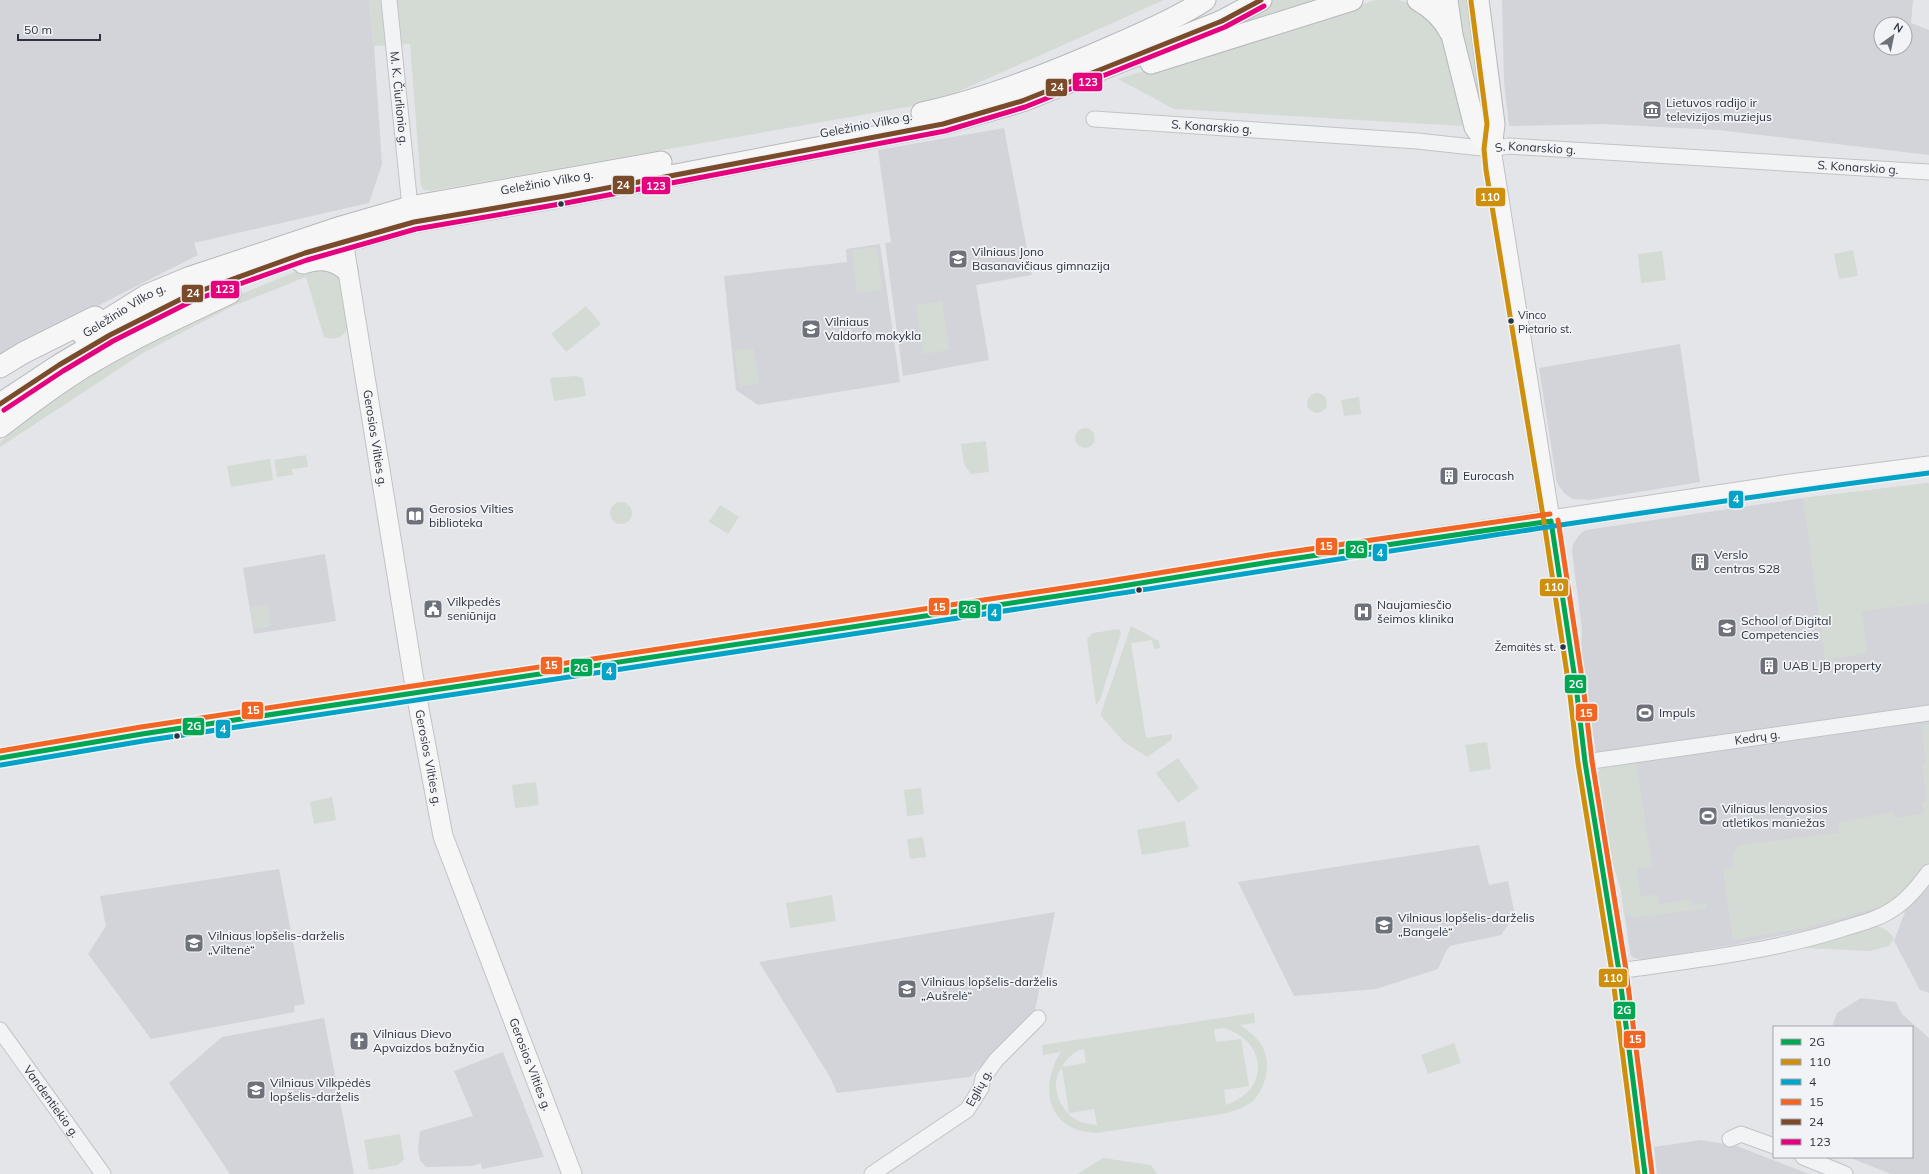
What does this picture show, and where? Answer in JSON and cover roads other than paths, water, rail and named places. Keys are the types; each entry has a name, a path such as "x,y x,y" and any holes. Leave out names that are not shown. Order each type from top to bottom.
{"highway":[{"name":"Geležinio Vilko g.","path":"0,389 54,352 148,305 189,295 305,253 410,201 857,127 941,109 1075,62 1138,35 1205,0"},
{"name":"Geležinio Vilko g.","path":"0,404 59,366 188,278 342,235 565,196 936,125 1022,101 1222,21 1261,0"},
{"path":"1022,101 1231,39 1325,7 1352,0"},
{"path":"1418,0 1435,11 1452,35"},
{"path":"1446,0 1452,35 1475,127 1491,149"},
{"path":"1478,0 1494,124 1491,149"},
{"path":"0,427 85,366 229,293 298,265 318,259 325,259 347,270"},
{"path":"242,275 298,265"},
{"path":"85,366 148,305"},
{"path":"0,367 72,328 148,305"}],"main road":[{"path":"1491,149 1575,677 1585,762 1619,971 1645,1174"},
{"name":"Gerosios Vilties g.","path":"342,235 416,693 443,836 572,1174"},
{"path":"0,758 9,754 1117,586 1277,560 1551,521 1791,484 1929,466"}],"street":[{"name":"M. K. Čiurlionio g.","path":"389,0 410,201"},
{"name":"S. Konarskio g.","path":"1094,119 1417,141 1491,149 1508,146 1929,172"},
{"name":"Kedrų g.","path":"1585,762 1929,713"},
{"path":"1619,971 1752,952 1826,934 1874,919 1895,908 1913,892 1929,872"},
{"name":"Eglių g.","path":"872,1174 967,1110 981,1088 983,1078 996,1060 1038,1018"},
{"name":"Vandentiekio g.","path":"0,1030 103,1174"},
{"path":"1730,1139 1740,1134 1773,1146"},
{"path":"1805,1158 1845,1174"}],"place":[{"name":"Lietuvos radijo ir televizijos muziejus","path":"1652,110"},
{"name":"Vilniaus Jono Basanavičiaus gimnazija","path":"958,259"},
{"name":"Vinco Pietario st.","path":"1511,321"},
{"name":"Vilniaus Valdorfo mokykla","path":"811,329"},
{"name":"Eurocash","path":"1449,476"},
{"name":"Gerosios Vilties biblioteka","path":"415,516"},
{"name":"Verslo centras S28","path":"1700,562"},
{"name":"Vilkpedės seniūnija","path":"433,609"},
{"name":"Naujamiesčio šeimos klinika","path":"1363,612"},
{"name":"School of Digital Competencies","path":"1727,628"},
{"name":"Žemaitės st.","path":"1563,647"},
{"name":"UAB LJB property","path":"1769,666"},
{"name":"Impuls","path":"1645,713"},
{"name":"Vilniaus lengvosios atletikos maniežas","path":"1708,816"},
{"name":"Vilniaus lopšelis-darželis „Bangelė“","path":"1384,925"},
{"name":"Vilniaus lopšelis-darželis „Viltenė“","path":"194,943"},
{"name":"Vilniaus lopšelis-darželis „Aušrelė“","path":"907,989"},
{"name":"Vilniaus Dievo Apvaizdos bažnyčia","path":"359,1041"},
{"name":"Vilniaus Vilkpėdės lopšelis-darželis","path":"256,1090"}]}
